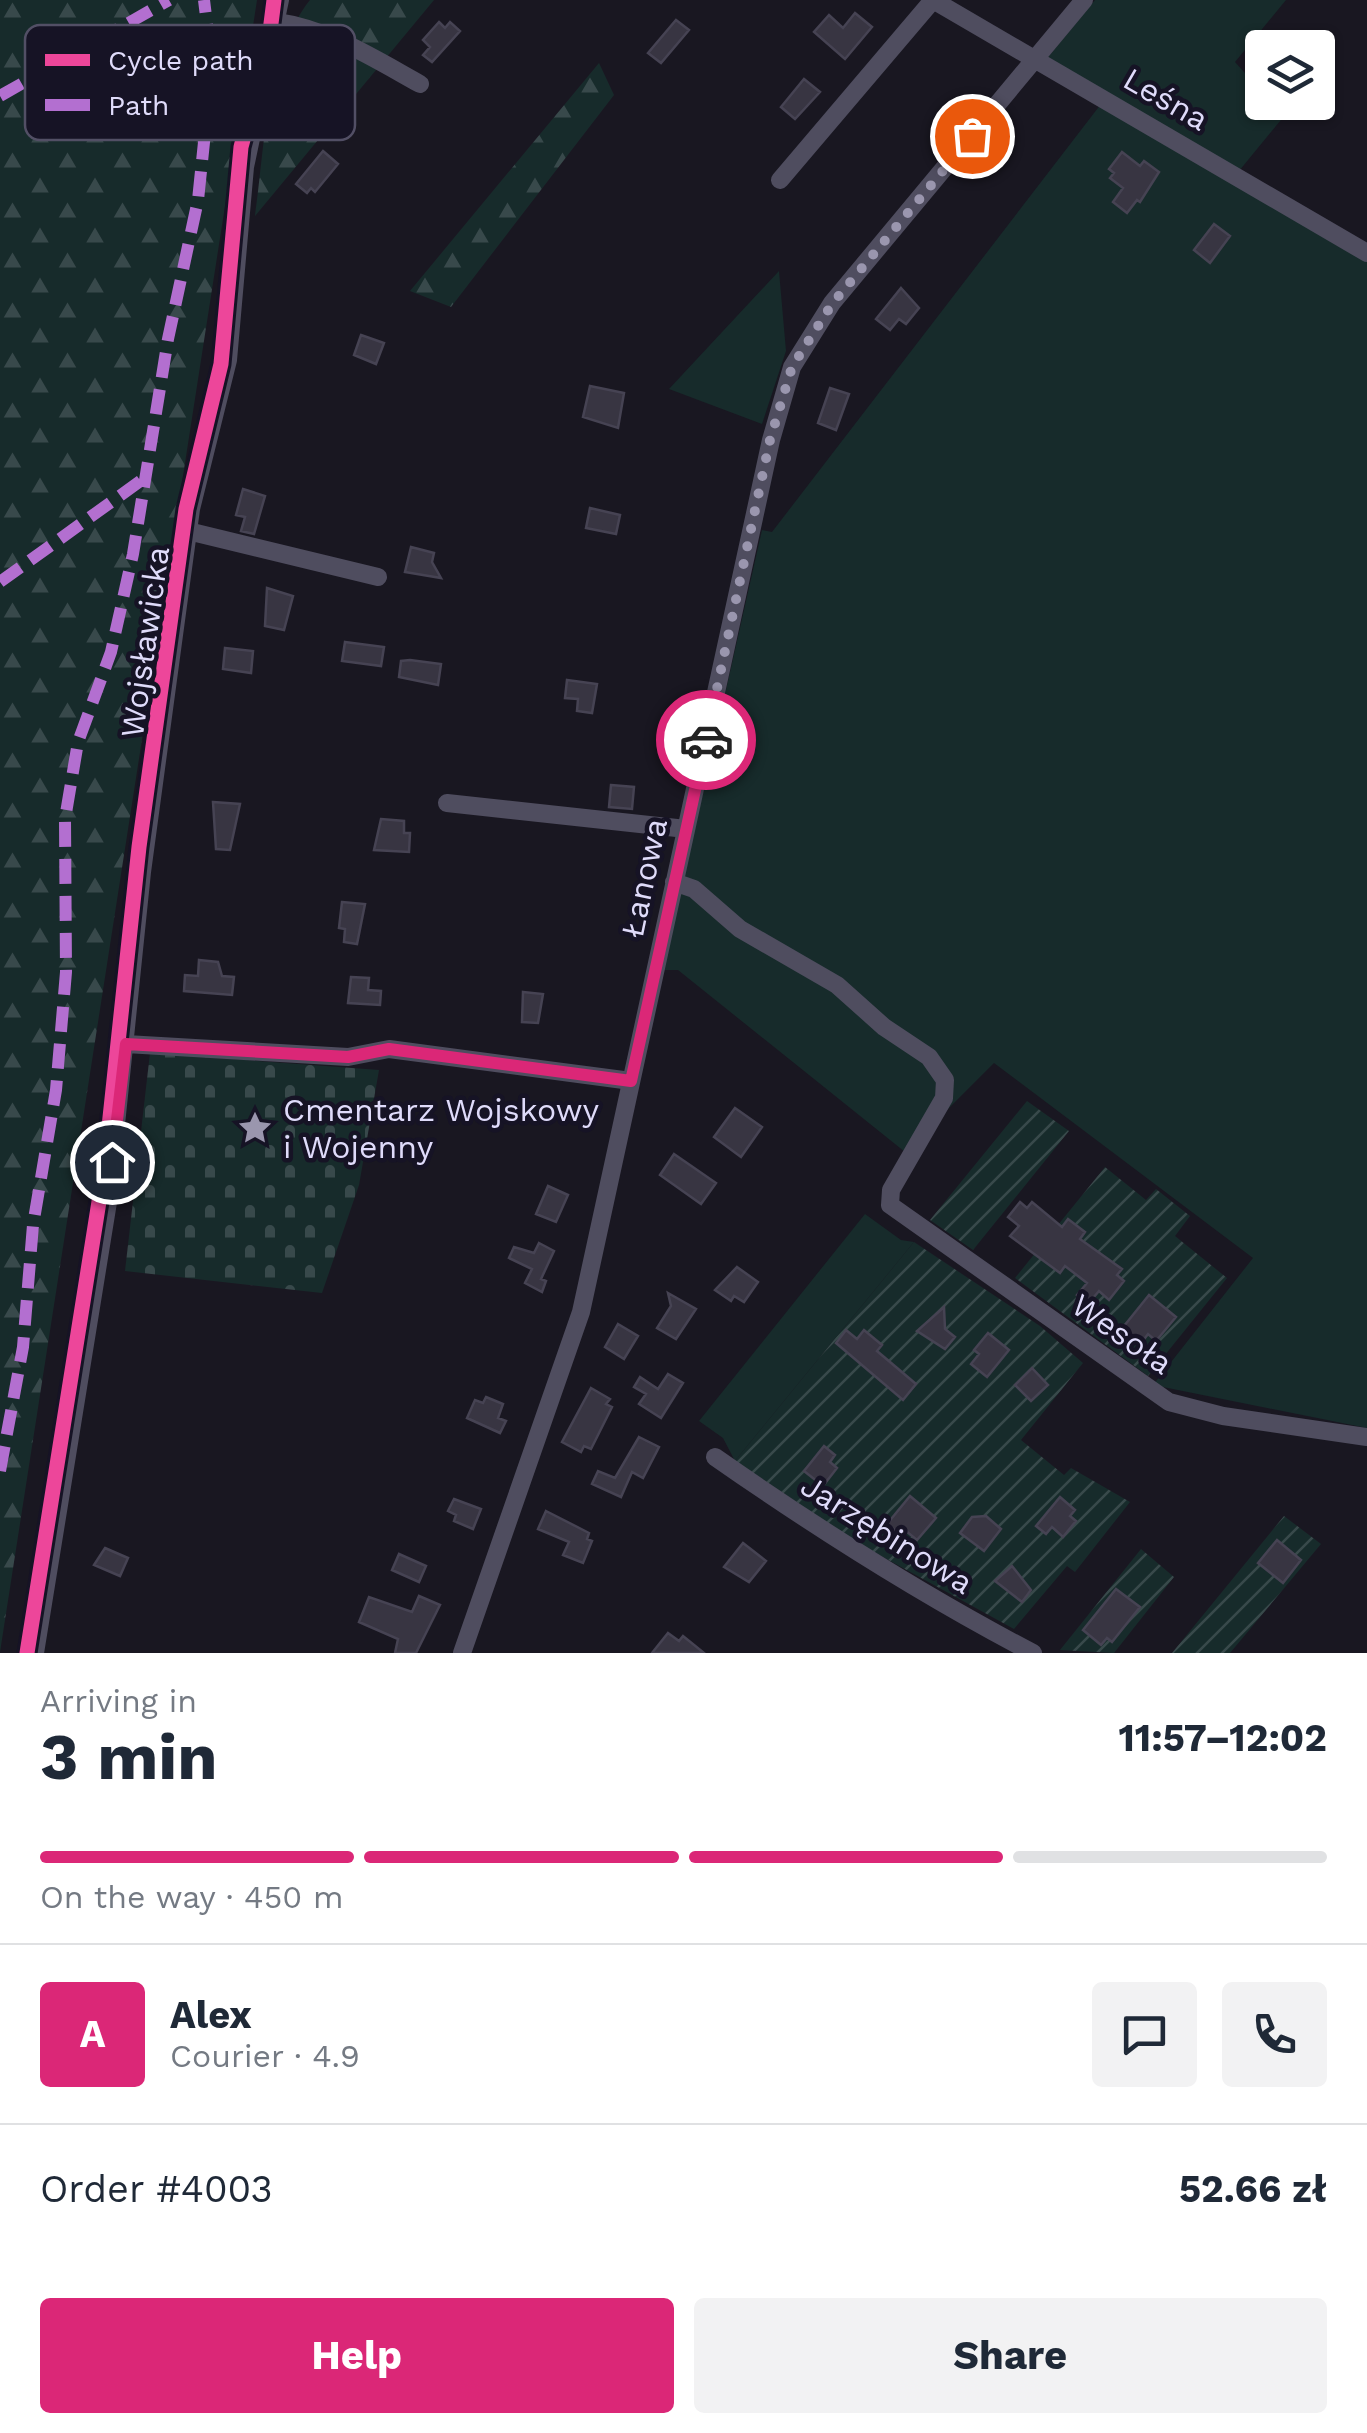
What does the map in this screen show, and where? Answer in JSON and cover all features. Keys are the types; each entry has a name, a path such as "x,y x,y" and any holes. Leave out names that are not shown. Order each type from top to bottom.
{"street":[{"name":"Wojsławicka","path":"276,25 280,0"},
{"path":"780,180 933,0"},
{"name":"Leśna","path":"933,0 1367,252"},
{"name":"Łanowa","path":"462,1653 581,1312 770,440 792,367 832,304 1084,0"},
{"path":"277,22 298,25"},
{"path":"355,49 420,84"},
{"name":"Wojsławicka","path":"35,1653 108,1202 142,872 188,531 228,360 244,168 250,140"},
{"path":"188,531 378,578"},
{"path":"447,803 686,829"},
{"name":"Wesoła","path":"674,882 694,889 740,929 836,985 884,1027 929,1056 944,1080 944,1098 891,1190 890,1205 1169,1402 1223,1416 1367,1437"},
{"path":"126,1044 348,1057 389,1049 631,1081"},
{"name":"Jarzębinowa","path":"715,1457 826,1534 952,1611 1033,1653"}],"green space":[{"path":"0,0 257,0 253,25 25,25 25,140 235,140 0,1652"},
{"path":"310,0 434,0 355,95 355,25 295,23"},
{"path":"1095,0 1286,0 1261,30 1245,30 1245,50 1235,62 1245,73 1245,120 1281,120 1239,171 1048,57"},
{"path":"599,63 614,95 451,307 410,291"},
{"path":"1101,104 1367,246 1367,1428 1153,1385 1253,1258 994,1063 905,1152 678,970 663,970 762,530 772,532"},
{"path":"264,140 318,140 255,216"},
{"path":"779,271 786,351 762,424 669,389"},
{"name":"Cmentarz Wojskowy i Wojenny","path":"150,1053 379,1070 359,1185 322,1293 125,1271"},
{"path":"1027,1101 1069,1131 973,1250 930,1220"},
{"path":"1105,1167 1146,1200 1156,1189 1190,1216 1175,1236 1227,1278 1148,1376 1015,1278"},
{"path":"865,1214 901,1240 914,1242 735,1461 723,1438 699,1421"},
{"path":"914,1242 1040,1326 1083,1363 1021,1440 1064,1475 1071,1468 1130,1502 1075,1572 1067,1566 1014,1629 863,1546 735,1461"},
{"path":"1284,1516 1321,1544 1230,1653 1172,1653"},
{"path":"1141,1549 1174,1577 1114,1653 1060,1650"}],"building":[{"path":"855,13 872,27 845,59 814,32 829,15 843,28"},
{"path":"676,20 689,30 661,63 648,53"},
{"path":"439,22 445,28 450,22 460,31 432,62 423,55 430,47 423,40"},
{"path":"804,79 820,92 795,119 781,107"},
{"path":"323,151 338,164 315,192 311,188 307,193 296,184"},
{"path":"1122,152 1140,166 1144,161 1159,172 1140,202 1137,200 1127,213 1113,202 1123,188 1110,178 1114,173 1109,169"},
{"path":"1214,224 1230,236 1210,263 1194,250"},
{"path":"901,288 919,308 906,324 899,319 890,330 876,319"},
{"path":"361,335 384,343 376,364 354,355"},
{"path":"590,386 624,393 618,428 583,417"},
{"path":"830,388 849,394 836,430 818,423"},
{"path":"243,489 265,496 254,534 241,531 245,517 236,515"},
{"path":"590,508 620,515 616,534 586,528"},
{"path":"411,547 434,553 432,562 441,578 405,572"},
{"path":"267,588 293,596 284,630 265,626"},
{"path":"345,642 384,647 381,666 342,661"},
{"path":"225,648 253,651 251,673 223,669"},
{"path":"401,661 441,664 438,685 399,677"},
{"path":"567,680 597,684 592,713 577,711 578,699 565,698"},
{"path":"611,785 634,787 632,809 609,807"},
{"path":"213,802 240,804 230,850 216,849"},
{"path":"381,819 404,821 404,833 410,833 409,852 374,850"},
{"path":"342,902 365,904 357,944 344,942 345,929 339,928"},
{"path":"199,960 218,962 222,976 234,977 232,995 184,991 185,975 198,976"},
{"path":"351,977 369,978 368,990 381,991 380,1005 348,1003"},
{"path":"523,992 543,994 538,1023 522,1022"},
{"path":"735,1108 762,1127 741,1157 714,1137"},
{"path":"674,1154 716,1183 701,1204 660,1175"},
{"path":"548,1186 568,1195 556,1222 536,1214"},
{"path":"1020,1202 1027,1208 1032,1202 1062,1227 1068,1219 1085,1232 1080,1239 1122,1269 1117,1275 1124,1281 1109,1300 1099,1291 1088,1304 1077,1295 1087,1283 1065,1266 1060,1273 1010,1236 1019,1226 1008,1217"},
{"path":"539,1243 554,1251 541,1279 546,1281 542,1292 525,1283 532,1269 509,1258 514,1247 534,1253"},
{"path":"737,1267 758,1282 744,1302 734,1296 731,1301 715,1290"},
{"path":"668,1293 696,1309 676,1339 657,1328 671,1306"},
{"path":"1149,1295 1176,1317 1156,1341 1148,1334 1139,1346 1120,1331"},
{"path":"944,1307 945,1329 955,1337 945,1349 917,1331"},
{"path":"618,1324 638,1336 624,1359 605,1347"},
{"path":"846,1330 857,1339 864,1330 882,1345 877,1351 916,1384 903,1400 836,1343"},
{"path":"988,1333 1009,1350 987,1377 971,1364 979,1354 974,1350"},
{"path":"1032,1368 1048,1385 1031,1401 1015,1385"},
{"path":"668,1374 683,1383 661,1418 639,1404 646,1394 634,1387 640,1377 658,1389"},
{"path":"591,1388 610,1399 606,1404 612,1407 591,1449 584,1446 581,1452 562,1442"},
{"path":"486,1397 503,1404 498,1418 506,1421 500,1433 467,1418 475,1400 483,1403"},
{"path":"639,1437 659,1447 643,1478 632,1472 621,1497 592,1484 598,1471 615,1478"},
{"path":"824,1446 835,1455 830,1462 837,1468 823,1486 804,1471"},
{"path":"910,1496 936,1518 917,1540 906,1531 902,1536 887,1524"},
{"path":"1060,1497 1075,1510 1070,1516 1076,1521 1063,1537 1052,1527 1046,1534 1036,1526"},
{"path":"454,1499 481,1509 473,1529 454,1521 456,1515 448,1511"},
{"path":"546,1511 589,1533 587,1539 592,1541 583,1563 563,1555 569,1542 538,1529"},
{"path":"986,1516 1001,1529 984,1551 960,1533 972,1517"},
{"path":"1277,1540 1301,1560 1283,1583 1258,1563"},
{"path":"743,1543 766,1561 749,1582 724,1567"},
{"path":"105,1548 128,1558 120,1576 94,1565"},
{"path":"399,1554 426,1566 419,1582 392,1570"},
{"path":"1012,1566 1031,1590 1022,1602 995,1581"},
{"path":"1116,1589 1140,1607 1112,1642 1107,1638 1101,1645 1083,1630"},
{"path":"419,1596 440,1605 416,1653 395,1653 398,1639 359,1622 369,1597 412,1612"},
{"path":"668,1633 679,1641 683,1636 704,1653 652,1653"}],"marked path":[{"path":"125,25 169,0"},
{"path":"204,0 207,25"},
{"path":"0,96 25,82"},
{"path":"0,1471 23,1347 33,1225 56,1090 66,972 65,819 78,742 111,652 133,554 168,339 198,200 204,140"},
{"path":"0,582 146,477"}],"cycle path":[{"path":"271,25 274,0"},
{"path":"27,1653 105,1164 139,847 186,509 221,364 243,140"}],"way so far":[{"path":"706,740 770,440 792,367 832,304 972,136"}],"place":[{"name":"Cmentarz Wojskowy i Wojenny","path":"255,1128"}],"route":[{"path":"112,1162 126,1044 348,1057 389,1049 631,1081 706,740"}]}
